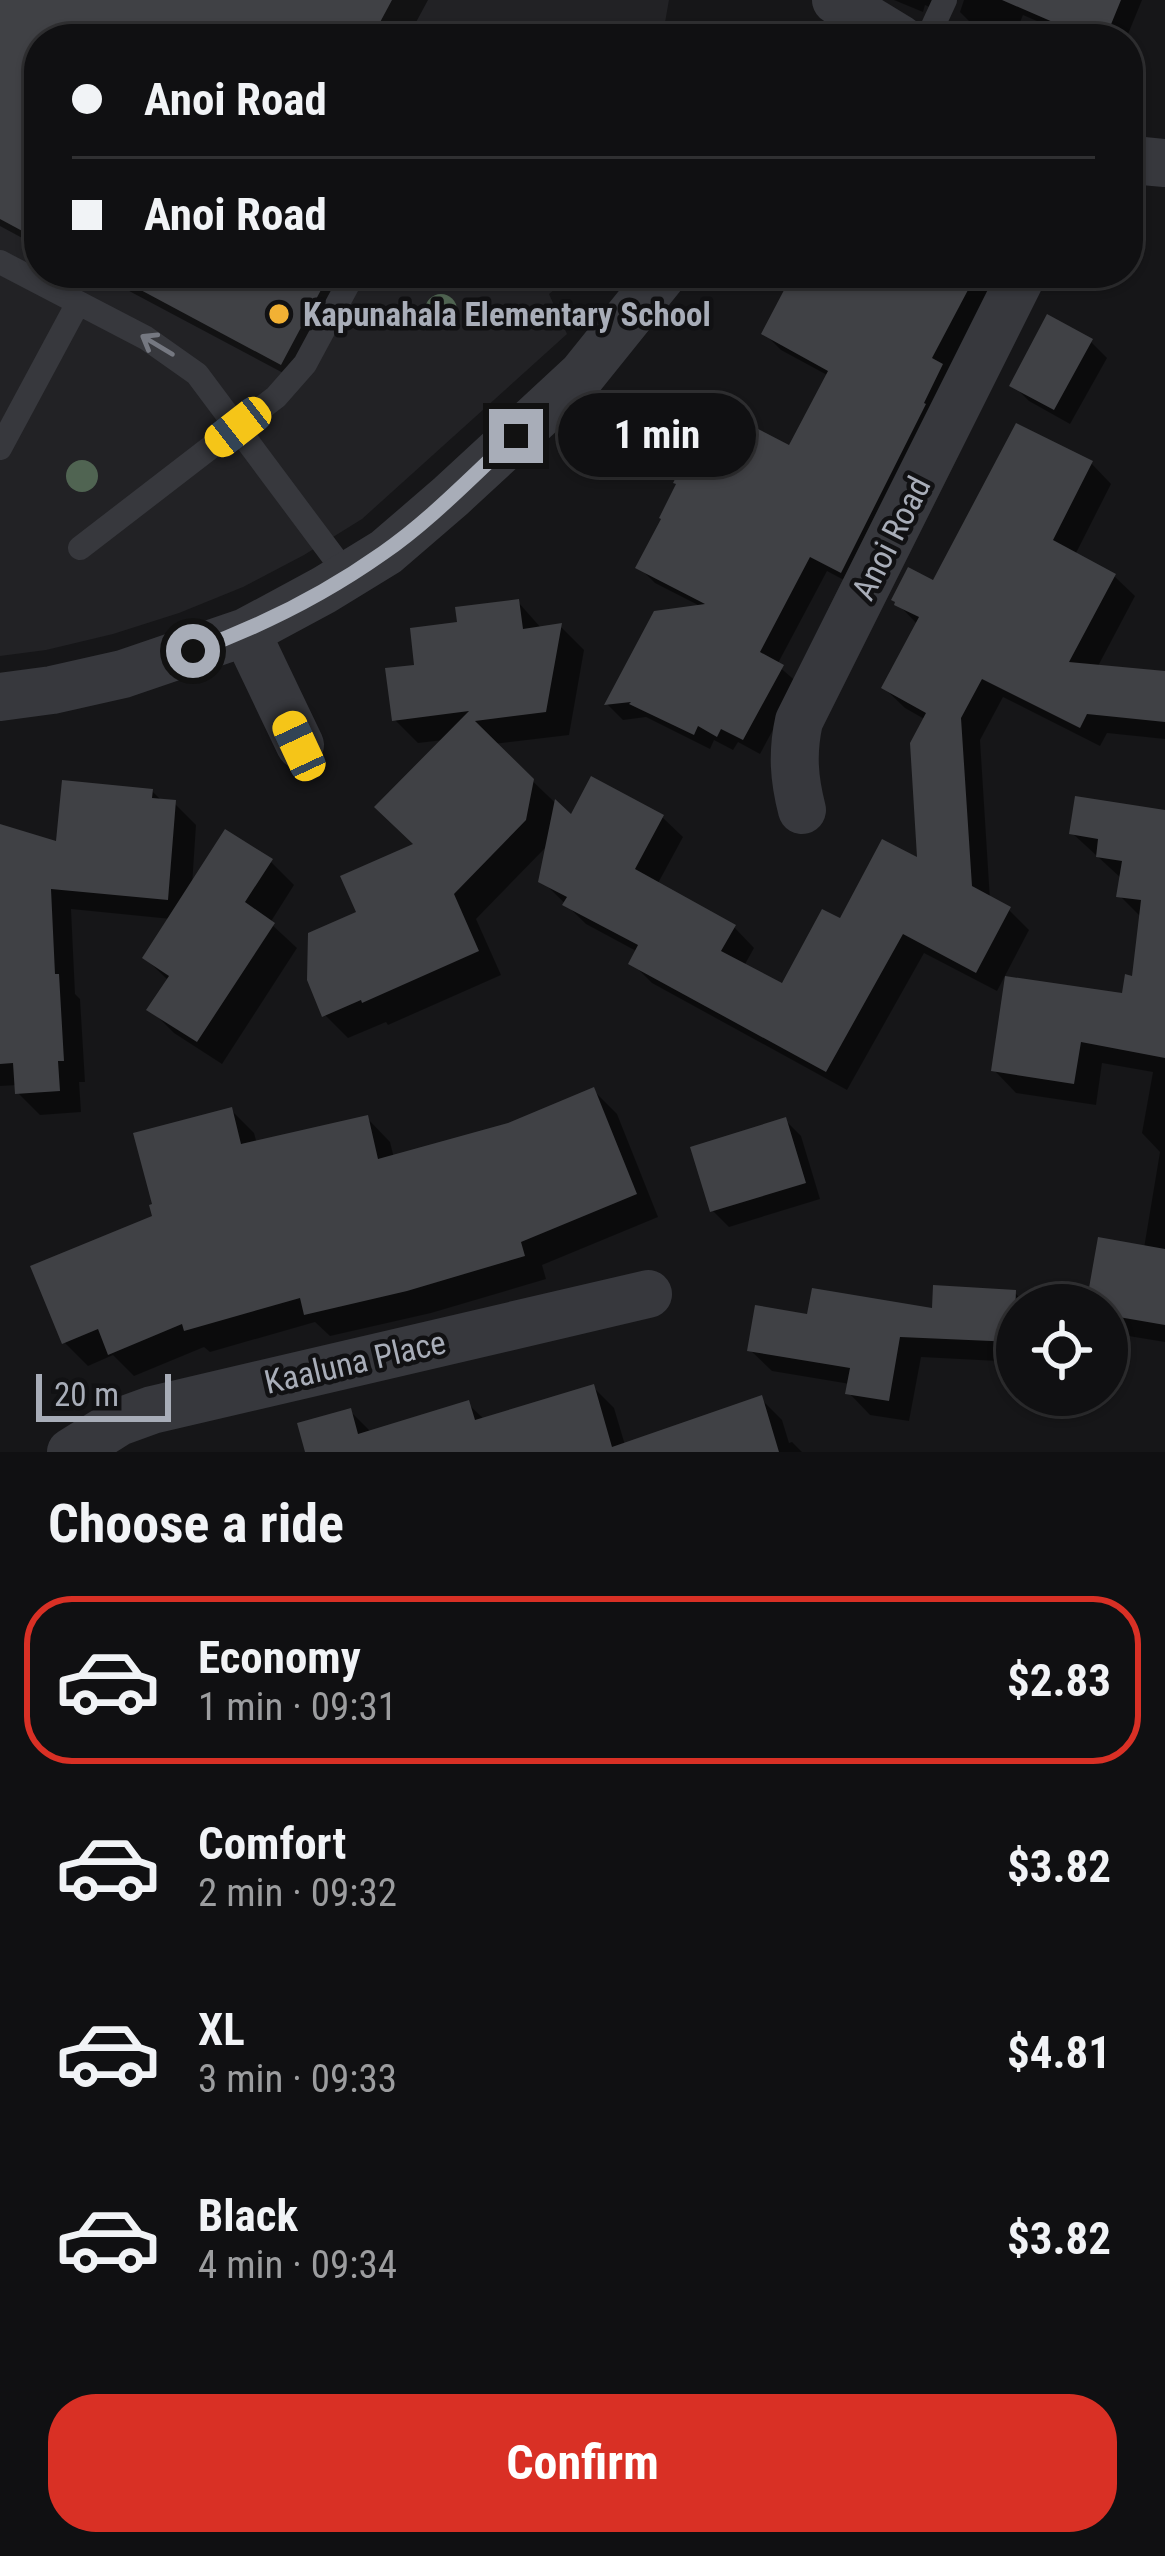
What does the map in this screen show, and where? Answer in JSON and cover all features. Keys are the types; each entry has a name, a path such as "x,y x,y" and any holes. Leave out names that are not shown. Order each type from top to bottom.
{"street":[{"path":"836,0 875,24"},
{"path":"0,697 123,674 246,632 386,552 582,375 652,288"},
{"name":"Anoi Road","path":"802,811 793,759 799,721 1016,288"},
{"path":"246,632 299,746"},
{"name":"Kaaluna Place","path":"71,1452 119,1422 152,1410 648,1294"}],"lane":[{"path":"49,288 146,338 183,362 210,388 347,575"},
{"path":"80,548 276,397 295,378 346,288"},
{"path":"0,448 78,303"}],"shaded area":[{"name":"Kapunahala Elementary School","path":"0,0 669,0 665,24 24,24 24,288 556,288 549,294 567,334 362,519 304,555 179,613 113,634 0,656"}],"building":[{"path":"0,0 392,0 379,24 24,24 24,232 0,219"},
{"path":"1002,0 1121,0 1111,24 1057,24"},
{"path":"137,288 322,288 281,365"},
{"path":"785,288 969,288 932,358 943,364 926,404 841,573 810,557 760,652 784,665 743,740 721,729 717,737 698,726 694,735 631,702 604,705 654,611 705,604 635,568 693,444 702,449 723,411 789,445 828,371 761,334"},
{"path":"1047,314 1093,339 1054,410 1009,386"},
{"path":"1016,423 1093,461 1053,540 1116,574 1069,662 1165,671 1165,722 1087,714 1080,728 982,679 961,718 972,886 1011,907 976,973 903,934 826,1072 628,964 638,945 562,905 567,897 538,882 555,799 571,814 591,776 664,815 635,869 736,925 721,951 782,983 822,909 840,918 882,839 917,857 910,743 926,713 881,688 919,617 891,600 908,567 933,580"},
{"path":"519,599 523,629 562,623 546,712 475,721 534,779 526,820 454,894 479,951 322,1017 307,980 308,933 356,912 340,876 413,844 374,807 469,711 392,721 385,668 414,665 410,628 457,622 455,607"},
{"path":"62,780 153,789 152,798 176,800 168,900 51,889 64,1061 58,1061 60,1091 15,1094 13,1063 0,1064 0,824 56,841"},
{"path":"1075,796 1165,810 1165,1058 1081,1042 1074,1084 991,1071 1005,976 1122,993 1125,974 1132,976 1141,900 1116,897 1122,861 1096,857 1098,839 1069,834"},
{"path":"225,829 273,859 245,902 275,923 197,1042 146,1010 169,976 142,958"},
{"path":"594,1087 637,1194 521,1242 525,1256 304,1315 300,1298 184,1331 182,1324 108,1355 98,1329 62,1344 30,1266 152,1216 133,1133 232,1107 241,1144 368,1115 378,1159 508,1123"},
{"path":"786,1117 806,1183 710,1212 690,1147"},
{"path":"1098,1237 1165,1249 1165,1325 1128,1319 1128,1284 1090,1284"},
{"path":"933,1285 996,1289 996,1341 900,1337 889,1401 845,1394 850,1368 747,1351 755,1305 807,1314 812,1288 932,1308"},
{"path":"594,1384 612,1447 762,1395 779,1452 305,1452 297,1423 351,1408 358,1434 469,1400 475,1420"}],"place":[{"name":"Kapunahala Elementary School","path":"279,314"}],"route":[{"path":"193,651 246,632 386,552 516,436"}]}
